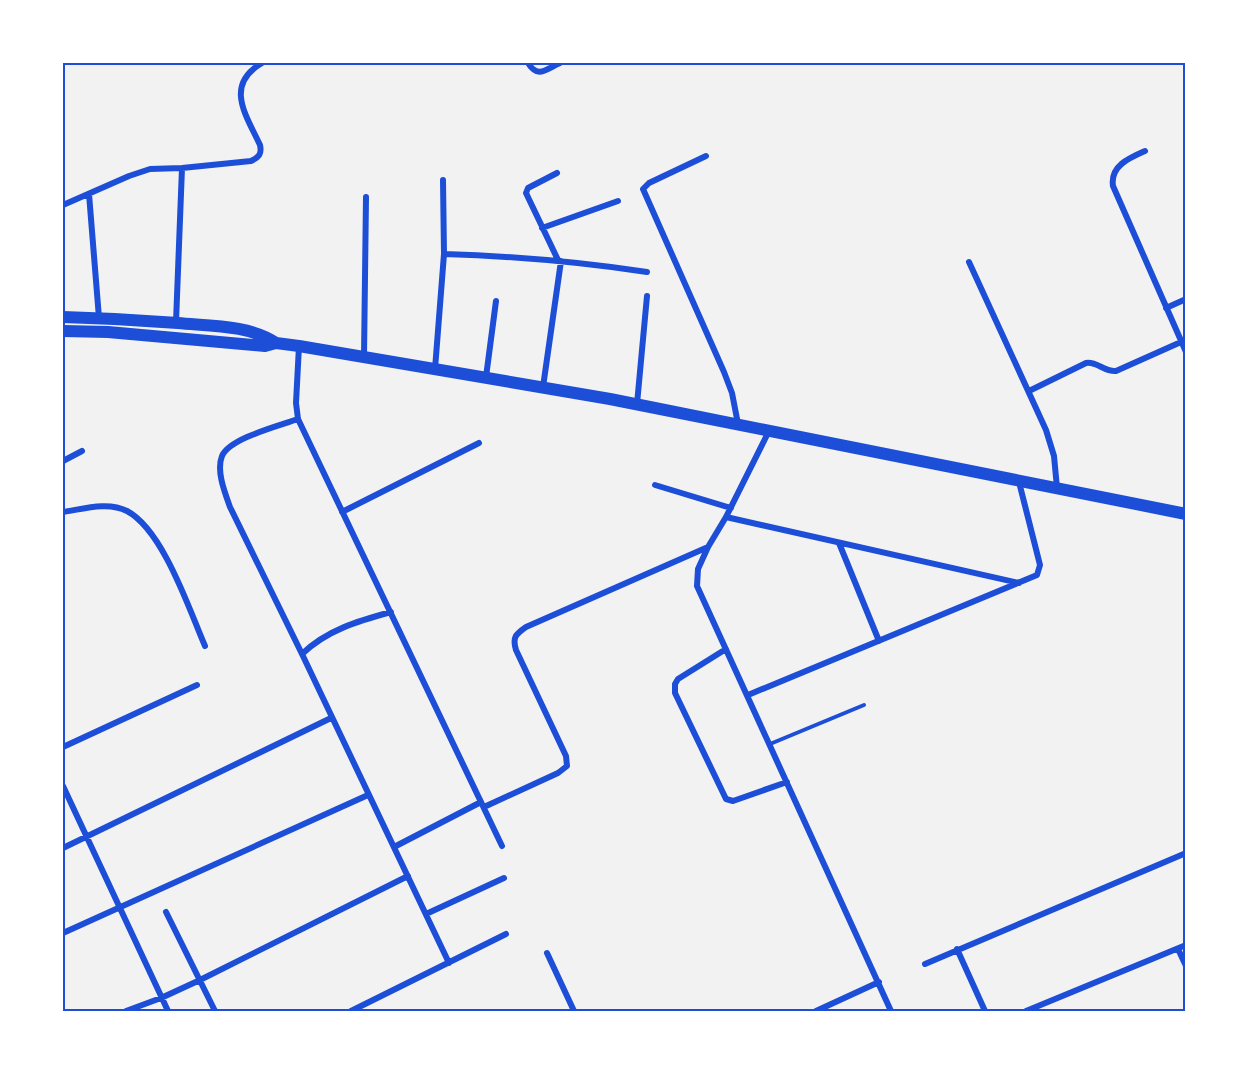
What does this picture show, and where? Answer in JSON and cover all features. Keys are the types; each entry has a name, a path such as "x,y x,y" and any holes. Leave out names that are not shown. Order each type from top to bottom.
{"highway":[{"path":"63,317 227,327 266,336 276,343"},
{"path":"63,331 108,332 265,346 276,343 299,346 637,404 1186,515"}],"street":[{"path":"63,205 140,171 251,161 260,155 260,145 242,109 240,93 247,75 262,63"},
{"path":"528,63 534,71 540,72 560,63"},
{"path":"1145,151 1116,168 1112,180 1116,195 1186,352"},
{"path":"706,156 649,183 643,189 724,372 732,393 738,424"},
{"path":"176,323 182,168"},
{"path":"543,387 559,261 528,198 527,190 557,173"},
{"path":"435,369 444,254 442,180"},
{"path":"89,194 99,318"},
{"path":"363,357 366,197"},
{"path":"542,228 618,201"},
{"path":"444,254 506,256 648,272"},
{"path":"969,262 1050,442 1058,488"},
{"path":"637,404 647,296"},
{"path":"1166,308 1186,299"},
{"path":"486,377 496,301"},
{"path":"1029,391 1086,363 1093,363 1106,370 1116,371 1181,342"},
{"path":"299,346 296,403 298,419 502,846"},
{"path":"298,419 238,441 227,449 220,464 224,489 230,507 448,963"},
{"path":"770,430 698,568 697,586 891,1011"},
{"path":"342,512 479,443"},
{"path":"63,461 82,452"},
{"path":"747,695 1037,575 1040,565 1019,481"},
{"path":"655,485 731,508"},
{"path":"63,512 105,506 127,511 143,524 170,566 205,646"},
{"path":"726,517 1019,584"},
{"path":"839,543 879,641"},
{"path":"394,847 558,773 567,766 566,756 516,650 514,642 516,633 596,594 708,547"},
{"path":"302,654 326,635 391,612"},
{"path":"726,649 678,679 675,684 675,693 726,799 733,801 787,782"},
{"path":"63,747 197,685"},
{"path":"63,848 330,718"},
{"path":"63,786 168,1011"},
{"path":"63,933 368,795"},
{"path":"925,964 1186,854"},
{"path":"126,1011 200,980 408,876"},
{"path":"426,914 504,878"},
{"path":"166,912 215,1011"},
{"path":"351,1011 506,934"},
{"path":"1026,1011 1186,945"},
{"path":"957,949 985,1011"},
{"path":"1178,949 1186,966"},
{"path":"547,953 574,1011"},
{"path":"816,1011 879,982"}],"lane":[{"path":"770,744 864,705"}]}
